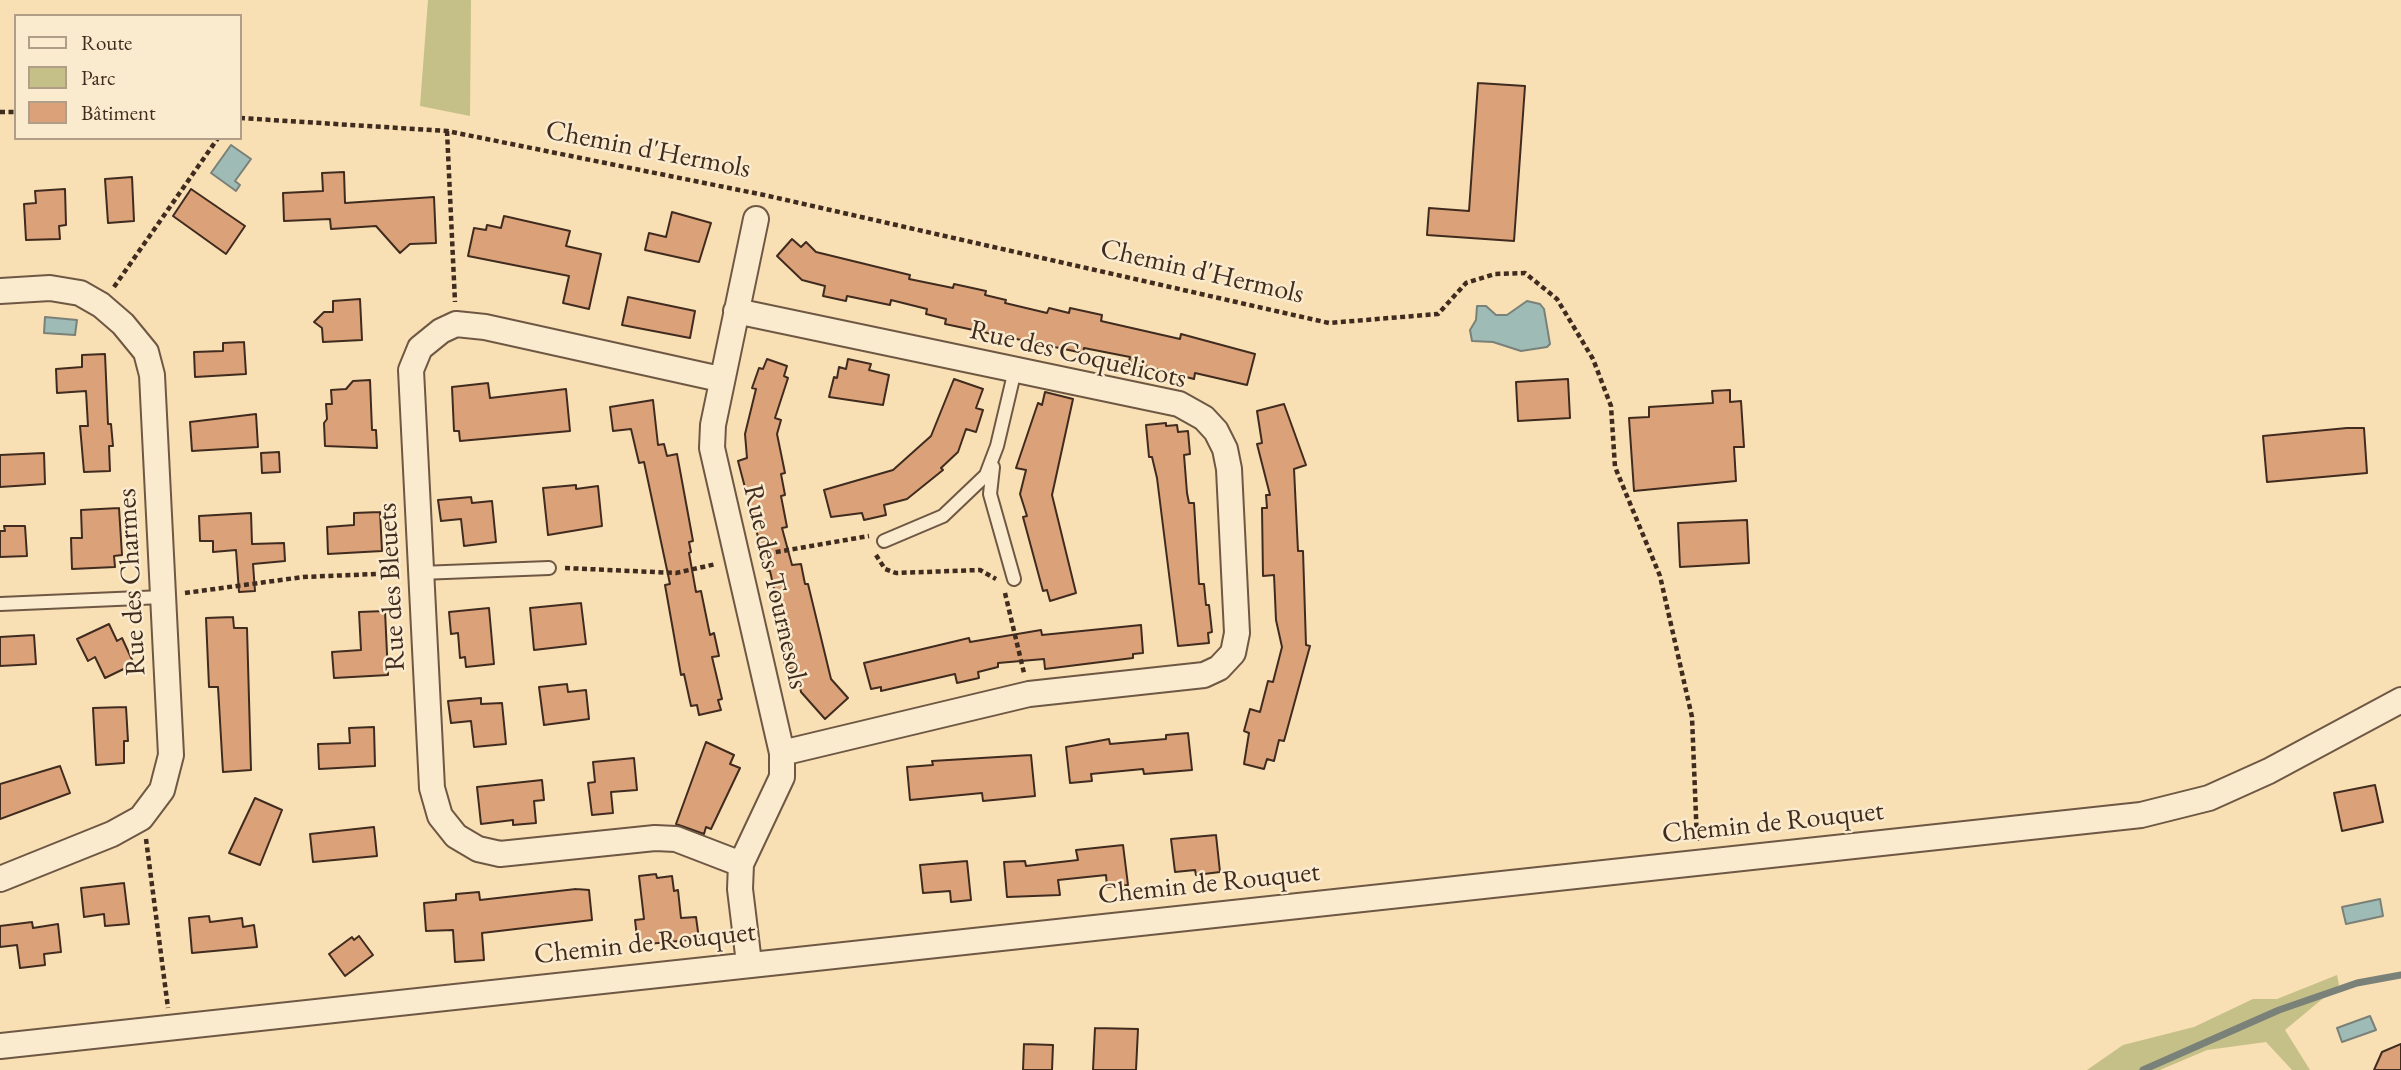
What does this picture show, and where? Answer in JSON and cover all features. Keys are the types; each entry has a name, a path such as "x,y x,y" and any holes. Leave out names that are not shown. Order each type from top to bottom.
{"street":[{"name":"Rue des Tournesols","path":"749,963 740,889 741,864 782,777 782,753 712,448 720,379 756,219"},
{"name":"Rue des Charmes","path":"0,291 50,288 80,293 101,305 146,352 152,375 171,755 162,790 141,818 112,834 0,879"},
{"name":"Rue des Coquelicots","path":"736,312 1179,404 1204,418 1216,431 1225,449 1229,469 1237,633 1233,653 1219,668 1204,675 1029,694 782,753"},
{"path":"456,324 485,327 720,379"},
{"name":"Rue des Bleuets","path":"456,324 441,331 420,348 411,370 432,788 440,816 456,836 478,849 500,854 655,838 676,839 741,864"},
{"name":"Chemin de Rouquet","path":"0,1046 749,963 2141,815 2209,798 2269,771 2401,700"}],"lane":[{"path":"1014,579 990,494 997,446 1015,370"},
{"path":"884,541 943,516 986,475 997,446"},
{"path":"420,573 549,568"},
{"path":"0,604 163,597"}],"path":[{"name":"Chemin d'Hermols","path":"242,118 447,131 764,195 1329,323 1437,314 1466,283 1495,274 1525,273 1557,299 1593,359 1611,406 1615,467 1660,576 1692,717 1697,861"},
{"path":"447,131 456,324"},
{"path":"101,305 217,140"},
{"path":"884,541 873,546 885,569 896,573 980,570 998,583"},
{"path":"163,597 303,577 420,573"},
{"path":"1014,579 1003,589 1029,694"},
{"path":"141,818 151,858 170,1027"}],"green space":[{"path":"428,0 471,0 470,116 420,106"},
{"path":"2337,975 2339,985 2285,1030 2310,1070 2292,1070 2266,1042 2207,1050 2160,1070 2087,1070 2123,1045 2194,1027 2253,999 2277,999"}],"water":[{"path":"231,145 251,159 235,181 240,185 236,191 211,173"},
{"path":"1527,301 1540,304 1544,309 1550,344 1547,347 1521,351 1493,342 1472,341 1470,330 1476,320 1477,306 1486,306 1496,315 1507,315"},
{"path":"45,317 77,320 75,335 44,333"},
{"path":"2380,899 2383,916 2346,924 2342,907"},
{"path":"2370,1016 2376,1030 2342,1042 2337,1028"}],"building":[{"path":"1478,83 1525,86 1514,241 1427,235 1429,208 1469,211"},
{"path":"344,172 345,203 434,197 436,243 410,244 400,253 376,226 331,229 330,219 284,221 283,193 323,191 322,173"},
{"path":"132,177 134,221 108,223 105,179"},
{"path":"65,189 66,225 59,226 60,239 26,240 24,204 36,203 35,191"},
{"path":"191,189 245,226 226,254 173,216"},
{"path":"672,212 711,223 699,262 645,250 649,233 666,237"},
{"path":"504,216 570,231 566,246 601,254 589,309 563,303 569,276 468,256 474,228 486,230 487,225 501,228"},
{"path":"792,239 801,247 806,242 816,252 910,275 909,279 953,288 954,284 986,291 985,295 1006,300 1005,303 1047,313 1049,308 1069,313 1070,308 1102,315 1101,321 1180,339 1181,334 1255,354 1247,385 1195,373 1194,379 1129,362 1130,357 1084,348 1083,353 945,324 946,319 926,314 927,309 891,300 890,305 847,296 846,301 823,296 825,286 802,280 777,256"},
{"path":"628,297 695,311 690,338 622,325"},
{"path":"360,299 362,340 323,342 322,328 314,322 324,312 333,312 333,301"},
{"path":"244,342 246,374 195,377 194,352 223,351 223,343"},
{"path":"105,354 108,424 111,424 113,446 109,446 110,471 84,472 80,426 88,426 86,391 57,393 56,369 82,367 82,355"},
{"path":"767,359 787,366 784,376 788,378 775,418 781,420 777,434 785,473 781,474 785,495 781,496 787,527 782,528 792,565 801,564 805,584 808,584 831,679 848,698 825,719 801,692 796,668 786,670 782,648 787,647 770,571 767,571 738,461 747,458 745,434 756,389 752,388 759,368 763,369"},
{"path":"848,359 871,364 869,370 889,375 883,405 829,397 839,367 846,369"},
{"path":"954,379 983,389 976,408 983,410 976,432 966,429 958,452 941,468 943,470 907,499 884,505 886,515 864,520 862,513 831,517 824,490 893,470 931,436"},
{"path":"1568,379 1570,418 1518,421 1516,382"},
{"path":"370,380 372,430 376,430 377,448 325,446 326,404 332,404 331,390 346,389 353,381"},
{"path":"488,383 490,398 566,389 570,431 460,441 459,431 454,431 452,387"},
{"path":"1730,390 1730,402 1741,401 1744,447 1734,447 1736,481 1634,491 1629,418 1649,417 1649,407 1713,403 1712,391"},
{"path":"1045,392 1073,399 1052,495 1076,593 1050,601 1047,590 1043,591 1023,517 1027,516 1020,494 1026,470 1016,468 1038,403 1042,405"},
{"path":"653,400 658,445 664,444 667,456 677,454 693,541 689,542 689,553 696,592 701,591 710,635 714,633 719,656 712,657 722,699 718,700 721,710 699,715 697,705 691,706 684,674 681,675 665,585 670,584 644,462 639,463 631,429 613,431 610,407"},
{"path":"1284,404 1306,465 1294,469 1298,551 1303,551 1306,645 1310,646 1284,741 1279,740 1274,761 1267,759 1264,769 1244,764 1249,733 1244,731 1250,709 1260,712 1268,681 1273,682 1282,647 1276,620 1274,575 1263,576 1262,508 1267,508 1266,495 1270,495 1257,444 1262,443 1257,411"},
{"path":"256,414 258,447 192,451 190,422"},
{"path":"1166,423 1166,426 1177,425 1178,432 1188,431 1190,454 1184,455 1187,493 1189,503 1194,503 1199,584 1204,584 1206,605 1209,605 1212,632 1208,633 1209,643 1178,646 1157,478 1152,457 1149,457 1146,425"},
{"path":"2364,428 2367,473 2267,482 2263,436"},
{"path":"279,452 280,472 262,473 261,453"},
{"path":"44,453 45,484 0,487 0,455"},
{"path":"576,485 576,489 598,486 602,526 548,535 543,488"},
{"path":"471,497 472,503 492,501 496,542 464,546 461,519 441,521 438,500"},
{"path":"119,508 122,555 114,556 115,567 72,569 71,538 82,538 81,510"},
{"path":"380,512 382,551 328,554 327,527 354,525 354,513"},
{"path":"251,513 252,544 284,543 285,561 253,564 255,591 239,592 236,550 213,552 213,541 200,541 199,516"},
{"path":"1747,520 1749,563 1680,567 1678,523"},
{"path":"4,526 25,526 27,556 0,557 0,531 5,531"},
{"path":"581,603 586,644 534,650 530,608"},
{"path":"489,608 494,664 466,667 465,657 460,658 458,633 451,634 449,612"},
{"path":"385,611 388,675 334,678 332,652 361,650 359,612"},
{"path":"233,617 234,628 247,628 251,770 223,772 218,687 209,687 206,618"},
{"path":"109,624 117,641 122,638 134,664 105,678 95,657 88,661 77,639"},
{"path":"1141,625 1143,653 1133,654 1133,658 1045,669 1044,659 998,663 998,667 978,672 979,678 957,683 955,674 881,691 881,687 871,689 864,663 969,638 970,642 1041,630 1042,635"},
{"path":"34,635 36,664 0,666 0,637"},
{"path":"567,684 568,692 586,690 589,719 544,725 539,687"},
{"path":"481,698 481,704 502,703 506,744 474,747 471,721 451,723 448,701"},
{"path":"126,707 128,741 124,741 124,763 96,765 93,708"},
{"path":"374,727 375,766 319,769 318,744 350,743 349,728"},
{"path":"1188,733 1192,770 1144,774 1143,769 1091,774 1092,781 1070,783 1066,747 1109,739 1110,744 1166,739 1166,735"},
{"path":"706,742 734,755 730,764 740,768 711,829 706,827 704,834 676,824"},
{"path":"1031,755 1035,796 983,801 982,793 910,800 907,767 933,765 932,761"},
{"path":"634,758 637,790 611,792 613,813 592,815 588,783 595,782 593,762"},
{"path":"60,766 70,793 0,819 0,784"},
{"path":"542,780 544,800 534,801 536,823 513,825 513,820 481,824 477,787"},
{"path":"2375,785 2383,822 2342,831 2334,793"},
{"path":"255,798 282,810 260,865 229,853"},
{"path":"374,827 377,856 313,862 310,834"},
{"path":"1216,835 1220,872 1196,875 1195,870 1175,872 1171,839"},
{"path":"1123,845 1128,885 1107,887 1106,875 1058,880 1060,895 1007,897 1004,862 1025,861 1026,866 1078,860 1076,850"},
{"path":"967,861 971,900 951,902 950,891 923,893 920,865"},
{"path":"656,874 657,878 672,876 674,891 678,890 681,918 696,917 699,939 638,945 635,920 644,919 639,876"},
{"path":"124,883 129,924 105,926 104,914 84,917 81,888"},
{"path":"576,889 589,890 592,920 482,933 484,960 455,962 453,930 426,931 424,903 456,900 456,894 479,892 480,900"},
{"path":"209,916 210,922 242,918 243,927 254,925 257,947 192,953 189,918"},
{"path":"32,922 33,928 58,924 61,952 44,954 45,965 20,968 17,945 0,947 0,926"},
{"path":"359,936 373,955 345,976 329,954 352,937 354,940"},
{"path":"1095,1028 1138,1029 1136,1070 1093,1070"},
{"path":"1024,1044 1053,1045 1052,1070 1023,1070"},
{"path":"2401,1044 2401,1070 2374,1070 2382,1052"}],"waterway":[{"path":"2143,1070 2279,1010 2357,983 2401,975"}]}
